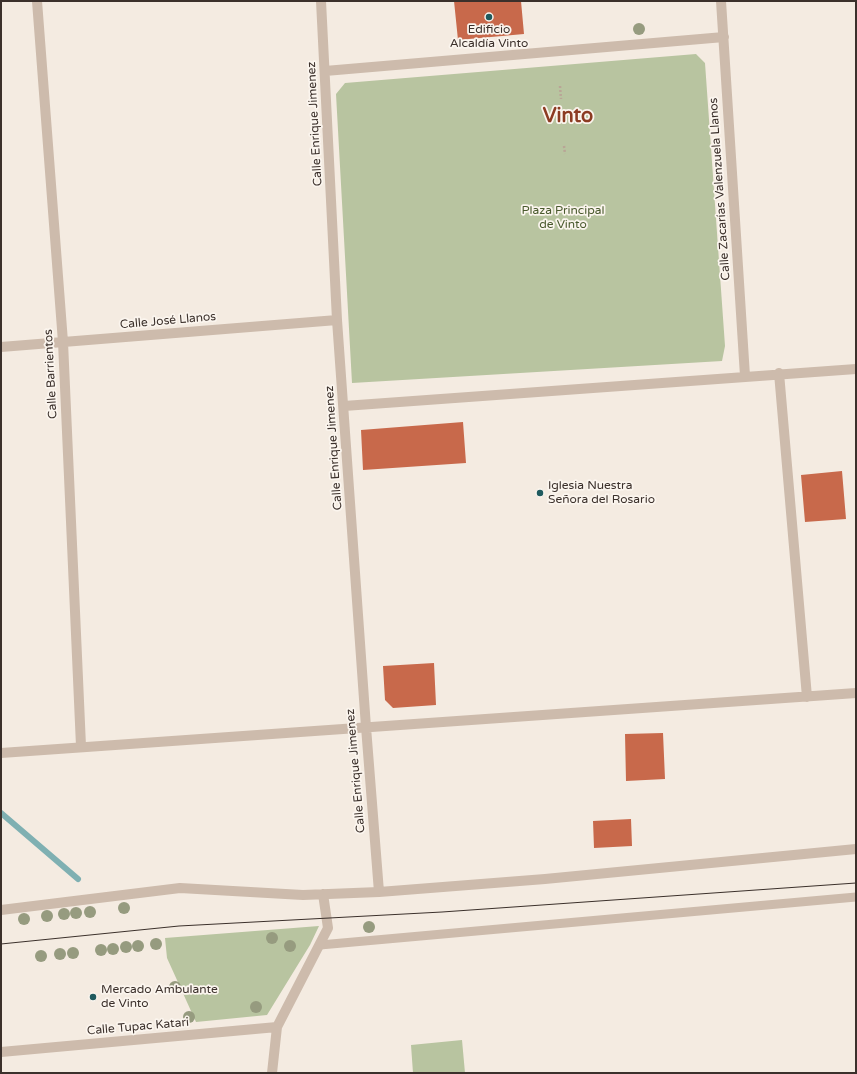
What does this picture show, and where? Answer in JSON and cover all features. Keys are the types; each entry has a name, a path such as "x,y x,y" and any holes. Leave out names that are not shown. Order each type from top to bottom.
{"street":[{"name":"Calle Barrientos","path":"37,1 63,342 82,746"},
{"name":"Calle Enrique Jimenez","path":"321,1 337,320 366,727 380,892"},
{"name":"Calle Zacarías Valenzuela Llanos","path":"722,1 745,376"},
{"path":"325,71 724,37"},
{"name":"Calle José Llanos","path":"1,347 337,320"},
{"path":"344,406 856,369"},
{"path":"779,374 807,697"},
{"path":"1,753 82,746 856,693"},
{"path":"1,910 180,888 303,895 380,892 856,849"},
{"path":"272,1073 277,1027 328,928 324,894"},
{"name":"Calle Tupac Katari","path":"1,1052 277,1027"}],"lane":[{"path":"320,945 856,897"}],"path":[{"path":"560,86 561,99"},
{"path":"564,146 565,154"}],"green space":[{"name":"Plaza Principal de Vinto","path":"696,54 705,63 725,346 722,361 352,383 336,94 345,83"},
{"path":"319,926 310,945 267,1015 196,1022 167,958 165,938"},
{"path":"462,1040 465,1073 413,1073 411,1045"}],"building":[{"name":"Edificio Alcaldía Vinto","path":"454,1 521,1 524,34 458,40"},
{"path":"463,422 466,463 363,470 361,430"},
{"path":"842,471 846,519 805,522 801,475"},
{"path":"434,663 436,705 393,708 385,700 383,666"},
{"path":"663,733 665,779 626,781 625,734"},
{"path":"631,819 632,846 594,848 593,821"}],"waterway":[{"path":"1,813 78,879"}],"tram line":[{"path":"1,944 179,926 442,912 856,883"}],"place":[{"name":"Edificio Alcaldía Vinto","path":"489,17"},
{"name":"Iglesia Nuestra Señora del Rosario","path":"540,493"},
{"name":"Mercado Ambulante de Vinto","path":"93,997"}],"district":[{"name":"Vinto","path":"568,117"}]}
